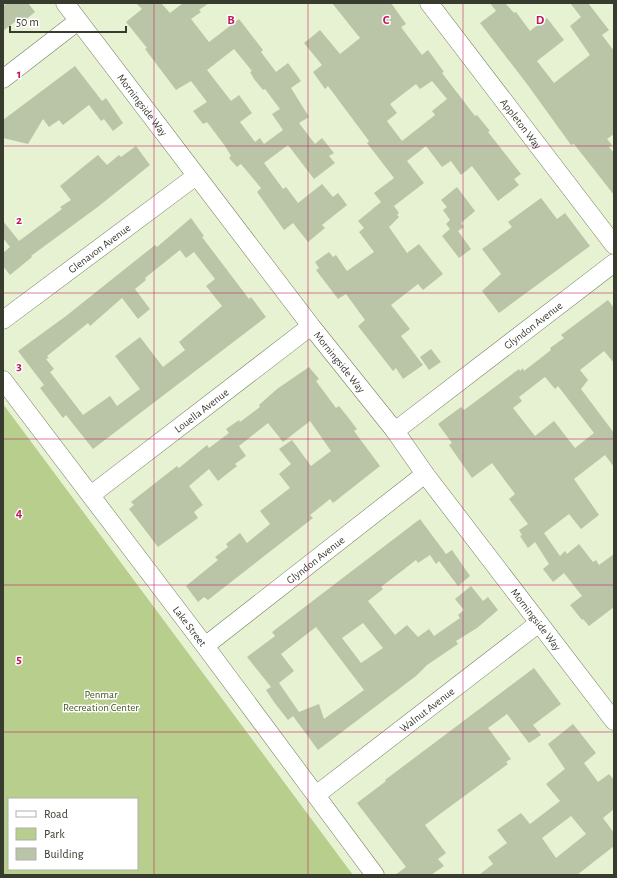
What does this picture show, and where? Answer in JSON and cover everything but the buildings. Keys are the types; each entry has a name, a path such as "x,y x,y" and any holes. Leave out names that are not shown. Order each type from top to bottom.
{"street":[{"name":"Morningside Way","path":"65,3 311,326 395,431 425,474 614,721"},
{"name":"Appleton Way","path":"429,3 614,245"},
{"path":"3,79 78,21"},
{"name":"Glenavon Avenue","path":"3,320 196,176"},
{"name":"Glyndon Avenue","path":"395,431 614,263"},
{"name":"Louella Avenue","path":"91,495 311,326"},
{"name":"Lake Street","path":"3,380 205,646 375,875"},
{"name":"Glyndon Avenue","path":"205,646 425,474"},
{"name":"Walnut Avenue","path":"316,795 539,623"}],"green space":[{"name":"Penmar Recreation Center","path":"3,404 353,875 3,875"}]}
